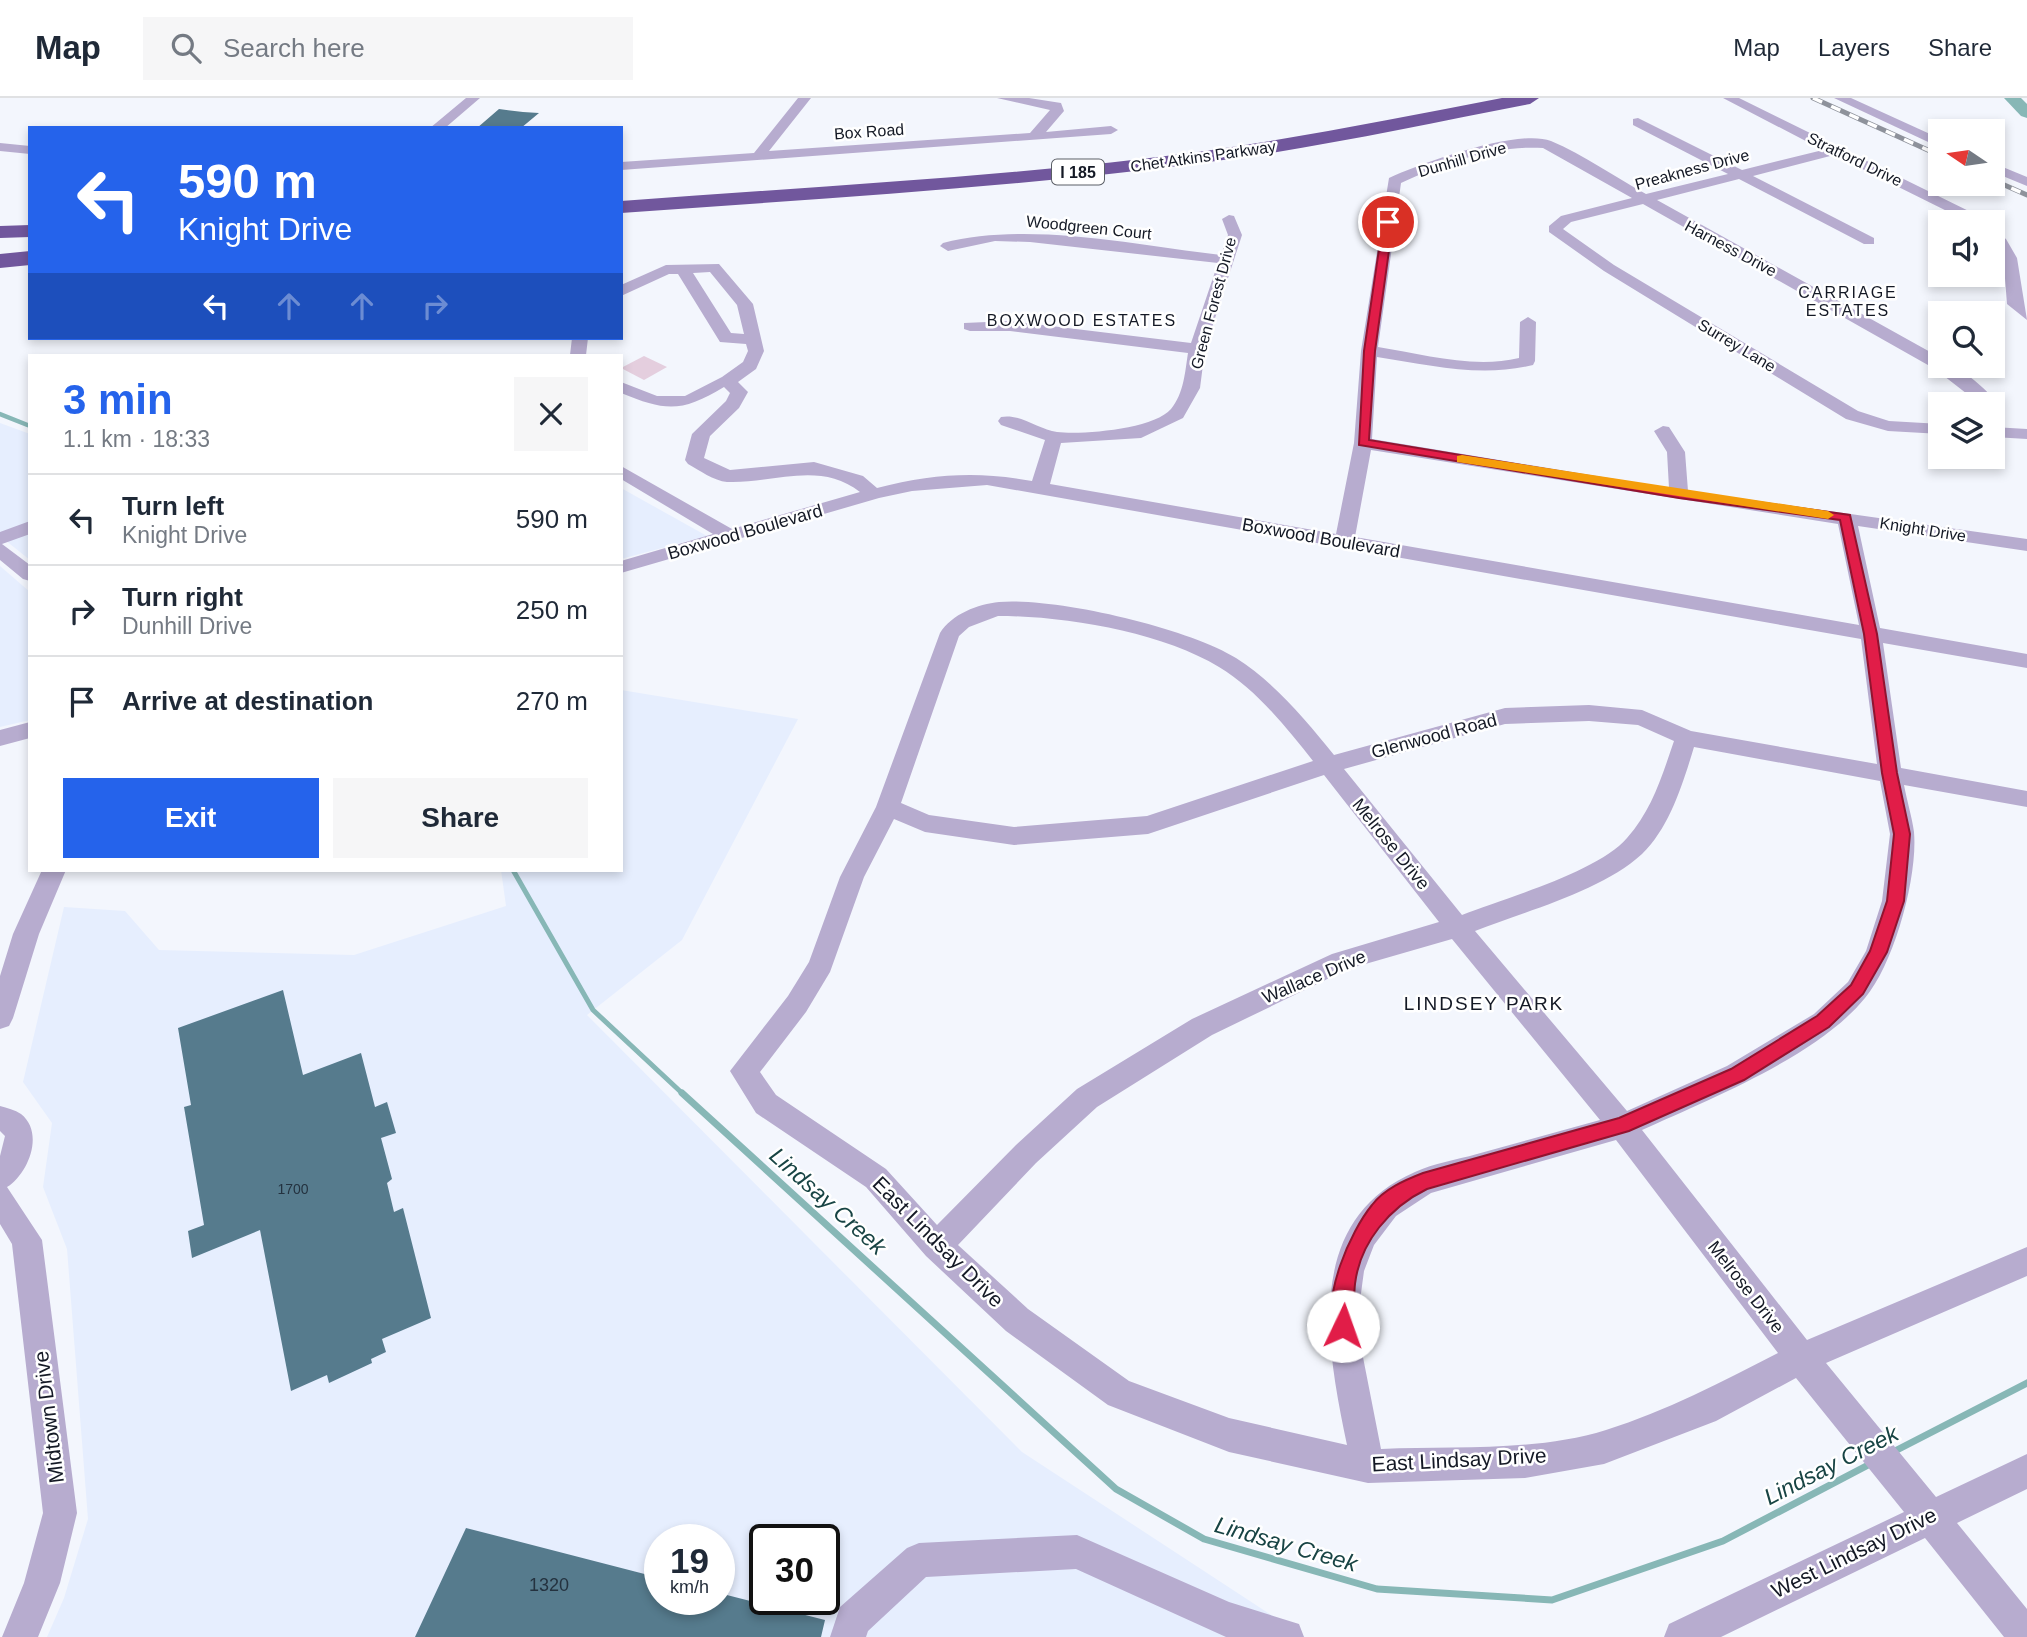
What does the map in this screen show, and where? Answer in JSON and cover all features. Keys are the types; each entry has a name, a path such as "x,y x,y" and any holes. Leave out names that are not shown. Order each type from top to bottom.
{"highway":[{"name":"Chet Atkins Parkway","path":"623,197 1119,158 1291,134 1479,98"},
{"name":"Chet Atkins Parkway","path":"623,207 1078,172 1275,147 1530,98"},
{"path":"0,232 28,231"},
{"path":"0,242 28,240"},
{"path":"0,254 28,252"},
{"path":"0,261 28,258"}],"street":[{"path":"439,126 474,98"},
{"path":"758,156 805,98"},
{"path":"1003,98 1056,106 1054,116 1034,137"},
{"name":"Stratford Drive","path":"1729,98 1958,210"},
{"path":"1840,98 1928,138"},
{"path":"1638,122 1869,241"},
{"name":"Box Road","path":"623,166 1111,130"},
{"name":"Dunhill Drive","path":"1345,543 1363,443 1369,351 1394,181 1462,157 1527,141 1546,144 1558,150"},
{"path":"4,145 28,150"},
{"name":"Harness Drive","path":"1558,150 1928,358"},
{"name":"Preakness Drive","path":"1560,224 1566,219 1834,150"},
{"path":"2006,173 2027,182"},
{"name":"Green Forest Drive","path":"1055,438 1124,436 1168,421 1184,405 1191,388 1197,349 1235,235 1229,219"},
{"name":"Surrey Lane","path":"1560,224 1554,229 1561,237 1599,262 1852,415 1888,426 1928,428"},
{"name":"Woodgreen Court","path":"948,246 995,237 1030,238 1228,260"},
{"path":"2005,245 2020,263 2015,304 2027,315"},
{"path":"623,290 666,270 714,267 745,304 756,351 750,365 728,381 719,383 689,401 655,401 623,388"},
{"path":"683,269 726,338 753,340"},
{"path":"1369,351 1480,365 1514,366 1527,361 1528,322"},
{"path":"970,326 1010,327 1197,349"},
{"name":"Harness Drive","path":"1961,378 1977,392"},
{"path":"728,381 739,393 733,404 701,434 694,460 714,463 727,476 814,468 856,480 874,494"},
{"path":"1007,421 1055,438 1049,449 1040,487"},
{"path":"1663,431 1676,452 1679,495"},
{"path":"2005,432 2027,434"},
{"name":"Knight Drive","path":"1363,443 1679,495 2027,545"},
{"path":"623,472 730,536"},
{"name":"Boxwood Boulevard","path":"623,566 874,494 912,485 987,479 2027,661"},
{"path":"1368,1466 1343,1341 1342,1311 1353,1255 1379,1210 1399,1193 1423,1182 1622,1126 1737,1074 1823,1021 1857,989 1878,952 1895,901 1902,834 1889,773 1871,634 1846,517"},
{"path":"0,540 28,528"},
{"path":"0,550 28,573"},
{"name":"Melrose Drive","path":"750,1063 797,1004 821,965 852,877 888,807 950,633 970,618 998,609 1038,609 1123,626 1210,654 1244,674 1297,725 1457,927 1622,1126 1801,1358 2027,1637"},
{"name":"Glenwood Road","path":"888,807 925,822 971,832 1014,836 1148,825 1328,765 1474,723 1543,713 1589,713 1642,718 1686,738 2027,799"},
{"path":"0,738 28,731"},
{"name":"Wallace Drive","path":"937,1247 1026,1154 1087,1098 1202,1027 1341,961 1457,927 1574,882 1611,863 1634,847 1650,826 1669,790 1686,738"},
{"path":"0,1018 26,934 53,872"},
{"name":"East Lindsay Drive","path":"750,1063 744,1071 766,1104 876,1178 937,1247 1017,1320 1119,1394 1229,1435 1368,1466 1525,1461 1604,1447 1704,1409 1801,1358 2027,1261"},
{"path":"0,1118 15,1126 20,1136 14,1160 0,1177"},
{"name":"Midtown Drive","path":"0,1198 27,1240 60,1513 41,1583 20,1637"},
{"name":"West Lindsay Drive","path":"1682,1637 2027,1471"},
{"path":"848,1637 853,1620 919,1560 1077,1552 1263,1635"}],"shaded area":[{"path":"644,356 667,367 644,380 623,367"},
{"path":"0,423 28,433 28,558 0,536"},
{"path":"623,489 707,536 623,558"},
{"path":"0,566 28,590 28,720 0,727"},
{"path":"623,690 798,719 682,940 587,1015 1022,1452 1305,1637 47,1637 64,1598 88,1519 67,1249 43,1187 52,1123 23,1082 64,907 125,911 159,950 354,955 506,906 501,872 623,872"}],"building":[{"path":"499,109 539,113 523,126 479,126"},
{"path":"283,990 303,1075 361,1053 375,1107 387,1102 396,1133 381,1138 392,1179 387,1183 394,1212 403,1208 431,1318 382,1339 386,1352 371,1359 372,1363 329,1383 327,1375 291,1391 260,1230 192,1258 188,1231 204,1225 184,1107 191,1105 178,1028"},
{"path":"466,1528 644,1574 644,1615 735,1615 735,1597 749,1601 749,1615 805,1615 825,1620 821,1637 415,1637"}],"waterway":[{"path":"2012,98 2027,113"},
{"name":"Lindsay Creek","path":"0,414 28,425"},
{"name":"Lindsay Creek","path":"514,872 593,1010 683,1094"},
{"name":"Lindsay Creek","path":"682,1093 1116,1489 1204,1539 1377,1589 1552,1600 1723,1541 1872,1463"},
{"name":"Lindsay Creek","path":"1893,1452 2027,1383"}],"railway":[{"path":"1813,98 1928,150"},
{"path":"2006,186 2027,195"}],"slow traffic":[{"path":"1462,459 1679,495 1828,515"}],"district":[{"name":"CARRIAGE ESTATES","path":"1848,301"},
{"name":"BOXWOOD ESTATES","path":"1082,320"},
{"name":"LINDSEY PARK","path":"1484,1003"}],"route":[{"path":"1343,1326 1345,1282 1353,1255 1364,1231 1379,1210 1399,1193 1423,1182 1622,1126 1737,1074 1823,1021 1857,989 1878,952 1895,901 1902,834 1889,773 1871,634 1846,517 1679,495 1363,443 1369,351 1388,222"}]}
